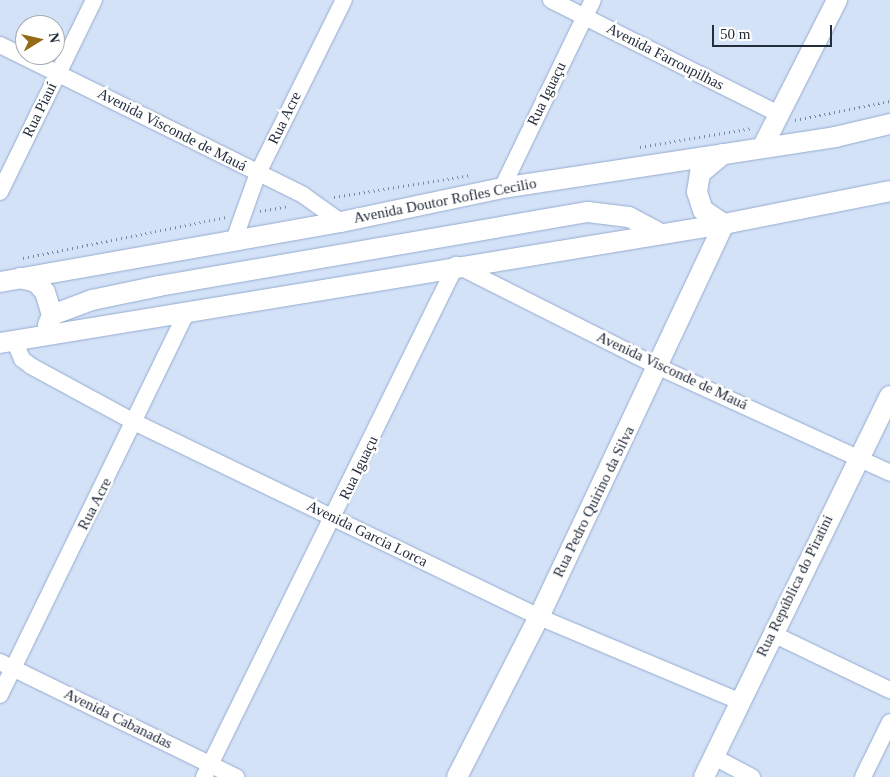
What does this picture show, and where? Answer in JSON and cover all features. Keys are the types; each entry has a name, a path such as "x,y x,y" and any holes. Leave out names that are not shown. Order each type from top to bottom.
{"street":[{"name":"Rua Piauí","path":"0,192 94,0"},
{"name":"Rua Acre","path":"234,240 258,174 344,0"},
{"name":"Avenida Farroupilhas","path":"551,0 779,114"},
{"name":"Rua Iguaçu","path":"502,188 593,0"},
{"path":"762,148 837,0"},
{"name":"Avenida Visconde de Mauá","path":"0,44 303,195 341,222"},
{"name":"Avenida Doutor Rofles Cecilio","path":"0,282 341,222 502,188 762,148 890,124"},
{"path":"723,154 700,174 697,192 703,210 724,224"},
{"path":"7,342 43,334 187,312 456,265 657,232 724,224 890,191"},
{"path":"43,334 52,315 92,300 158,286 568,215 629,217 657,232"},
{"name":"Rua Pedro Quirino da Silva","path":"457,777 539,617 659,367 724,224"},
{"name":"Avenida Visconde de Mauá","path":"456,265 659,367 858,456 890,473"},
{"name":"Rua Iguaçu","path":"207,771 334,519 456,265"},
{"path":"20,278 42,287 52,315"},
{"name":"Rua Acre","path":"0,695 7,665 136,423 187,312"},
{"name":"Avenida Garcia Lorca","path":"7,342 31,366 136,423 539,617 739,701"},
{"name":"Rua República do Piratini","path":"704,777 858,456 890,396"},
{"path":"773,634 890,690"},
{"name":"Avenida Cabanadas","path":"7,665 207,771 236,777"},
{"path":"863,777 890,722"},
{"path":"714,757 752,777"}]}
